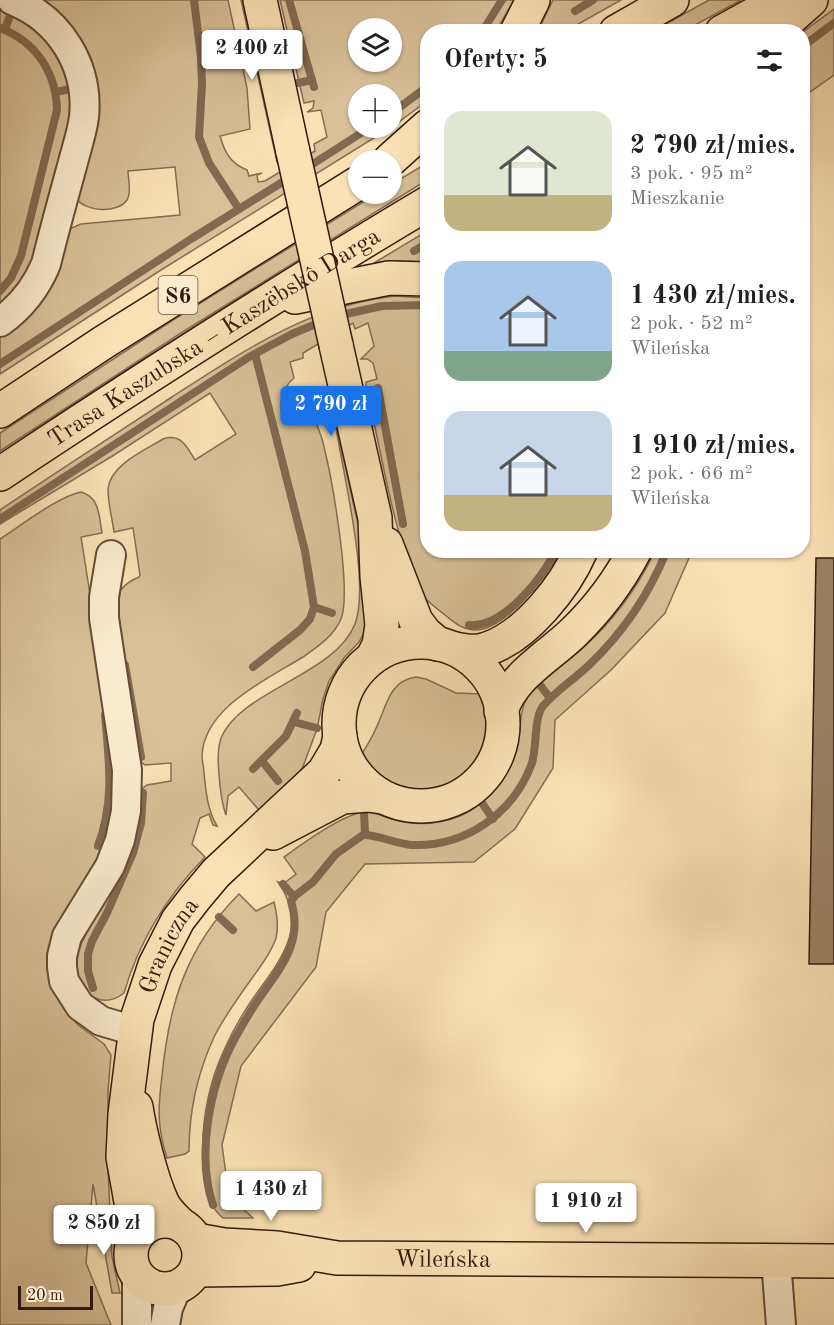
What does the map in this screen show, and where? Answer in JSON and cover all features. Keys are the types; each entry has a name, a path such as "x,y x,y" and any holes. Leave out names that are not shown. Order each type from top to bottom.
{"main road":[{"path":"260,0 375,518 416,621 425,633 470,658 483,671 493,686 501,711 502,738 489,769 478,783 465,793 449,801 432,805 415,806 399,803 368,787 356,775 347,760 340,736 340,710 344,694 356,674 373,657 379,645 382,625 375,518"},
{"path":"521,24 533,0"},
{"path":"630,24 672,0"},
{"path":"736,24 780,0"},
{"path":"785,24 811,0"},
{"path":"402,151 420,134"},
{"path":"402,156 420,146"},
{"name":"S6","path":"0,411 104,342 348,189"},
{"name":"Trasa Kaszubska – Kaszëbskô Darga","path":"0,474 261,304 420,208"},
{"path":"261,304 356,283 389,278 420,279"},
{"path":"373,657 403,644 420,642 470,652 486,650 512,635 535,616 553,597 578,558"},
{"path":"501,711 506,696 515,683 572,633 612,589 630,558"},
{"name":"Graniczna","path":"132,1243 133,1213 123,1157 125,1114 135,1031 151,974 178,920 209,880 250,844 288,804 324,772 337,750 340,736"},
{"name":"Graniczna","path":"250,844 302,820 342,797 382,796"},
{"name":"Graniczna","path":"131,1072 137,1112 153,1178 162,1203 187,1255"},
{"path":"158,1221 169,1221 187,1255 166,1290 155,1288 137,1277 130,1255 132,1243 147,1225 158,1221"},
{"name":"Wileńska","path":"187,1255 224,1245 278,1248 337,1258 834,1261"}],"street":[{"path":"0,322 27,298 46,264 84,118 83,87 74,58 66,44 47,21 12,0"},
{"path":"111,555 104,597 104,618 127,770 126,811 120,840 110,866 67,936 62,956 62,968 64,981 80,1006 91,1016 135,1031"},
{"path":"165,1325 168,1308 187,1255"},
{"path":"776,1260 781,1325"},
{"path":"137,1277 137,1325"}],"shaded area":[{"path":"35,0 228,0 247,88 250,129 220,136 229,157 247,170 249,176 262,173 257,175 258,182 265,181 315,151 314,144 327,137 321,110 307,112 313,108 314,101 304,103 280,0 514,0 500,24 420,24 420,106 402,120 402,84 348,84 348,138 374,138 355,150 348,150 348,154 161,270 0,374 0,334 69,229 81,224 180,215 175,167 128,171 130,189 128,197 122,205 116,208 101,210 80,203 76,198 91,131"},
{"path":"241,0 246,0 282,159 277,162"},
{"path":"553,0 621,0 578,24 541,24"},
{"path":"709,0 741,0 697,24 666,24"},
{"path":"0,9 31,27 55,52 69,84 71,102 67,138 31,264 19,286 0,306"},
{"path":"834,9 834,75 810,92 810,27"},
{"path":"420,167 420,184 402,196 402,178"},
{"path":"360,204 388,204 181,333 0,451 0,433 173,320"},
{"path":"420,235 420,262 374,263"},
{"path":"395,296 420,298 420,558 556,558 535,588 498,622 473,630 455,623 419,591 400,538 366,387 366,382 377,379 373,363 367,359 361,359 374,346 368,323 355,329 353,323 303,353 303,358 290,362 294,378 286,387 282,397 282,418 312,413 322,438 336,508 343,561 344,605 341,619 330,636 303,657 240,697 214,723 206,738 202,755 208,800 217,826 213,825 209,814 200,818 192,844 205,857 178,887 156,920 138,955 124,993 110,1000 95,998 89,995 79,980 77,961 84,937 105,895 139,791 147,785 171,781 171,763 145,765 137,759 112,609 121,589 140,575 133,528 114,532 109,505 110,480 130,459 163,439 174,438 183,442 195,460 236,434 210,393 0,524 0,510 198,380 251,348 306,320 364,301"},
{"path":"334,416 362,542 368,626 359,642 344,658 329,681 317,729 302,769 259,810 239,787 228,796 226,815 220,790 218,752 221,738 232,721 267,694 328,657 344,642 355,624 359,605 357,552"},
{"path":"81,492 92,498 95,503 102,533 81,537 109,714 116,800 105,848 71,909 67,1012 78,1025 104,1044 111,1055 108,1090 108,1169 112,1257 120,1293 112,1293 93,1184 86,1263 111,1325 0,1325 0,539 51,505"},
{"path":"651,558 689,558 665,613 611,670 555,720 553,768 515,829 474,862 365,864 326,912 316,967 241,1066 222,1145 229,1196 253,1218 223,1218 210,1201 205,1180 203,1149 207,1105 214,1076 231,1035 273,970 288,942 291,914 287,898 278,882 283,884 296,874 284,857 325,829 358,813 373,813 398,821 433,823 460,816 482,802 500,783 513,760 526,700 537,686 605,627 633,590"},
{"path":"416,677 426,679 456,693 481,694 487,724 482,750 469,770 450,784 427,791 403,789 380,777 361,755 394,689 407,679"},
{"path":"239,894 256,911 274,902 277,920 276,938 264,961 223,1021 209,1049 199,1077 193,1106 189,1151 167,1158 159,1117 165,1050 175,1001 193,956 221,914"}],"building":[{"path":"816,558 834,558 834,964 809,964"}],"waterway":[{"path":"194,0 202,84 199,137 209,163 239,209"},
{"path":"289,0 314,87"},
{"path":"487,24 502,0"},
{"path":"575,11 593,0"},
{"path":"5,29 11,13"},
{"path":"810,41 834,23"},
{"path":"0,28 24,41 42,60 53,83 57,110 21,256 11,278 0,291"},
{"path":"298,83 312,80"},
{"path":"55,92 70,89"},
{"path":"402,106 420,92"},
{"path":"305,169 353,138"},
{"path":"0,364 289,178"},
{"path":"414,251 420,248"},
{"path":"337,316 382,306 420,305"},
{"path":"0,519 249,357 292,334 323,321"},
{"path":"253,667 300,630 310,619 314,607 305,551 255,354"},
{"path":"378,388 403,524"},
{"path":"469,625 482,624 508,610 532,587 552,558"},
{"path":"213,1205 206,1164 208,1121 212,1099 234,1040 288,954 294,930 291,901 313,882 336,854 363,835 412,845 432,844 451,840 486,824 513,797 524,781 534,756 538,717 543,706 588,666 624,627 643,598 664,558"},
{"path":"314,607 332,613"},
{"path":"125,665 141,757"},
{"path":"540,685 550,698"},
{"path":"253,769 286,736 297,713"},
{"path":"98,846 109,797 105,715"},
{"path":"294,722 317,728"},
{"path":"262,761 278,781"},
{"path":"93,988 88,971 88,954 133,853 141,823 143,793"},
{"path":"482,803 493,819"},
{"path":"364,812 365,834"},
{"path":"283,884 294,897"},
{"path":"219,917 233,930"}]}
